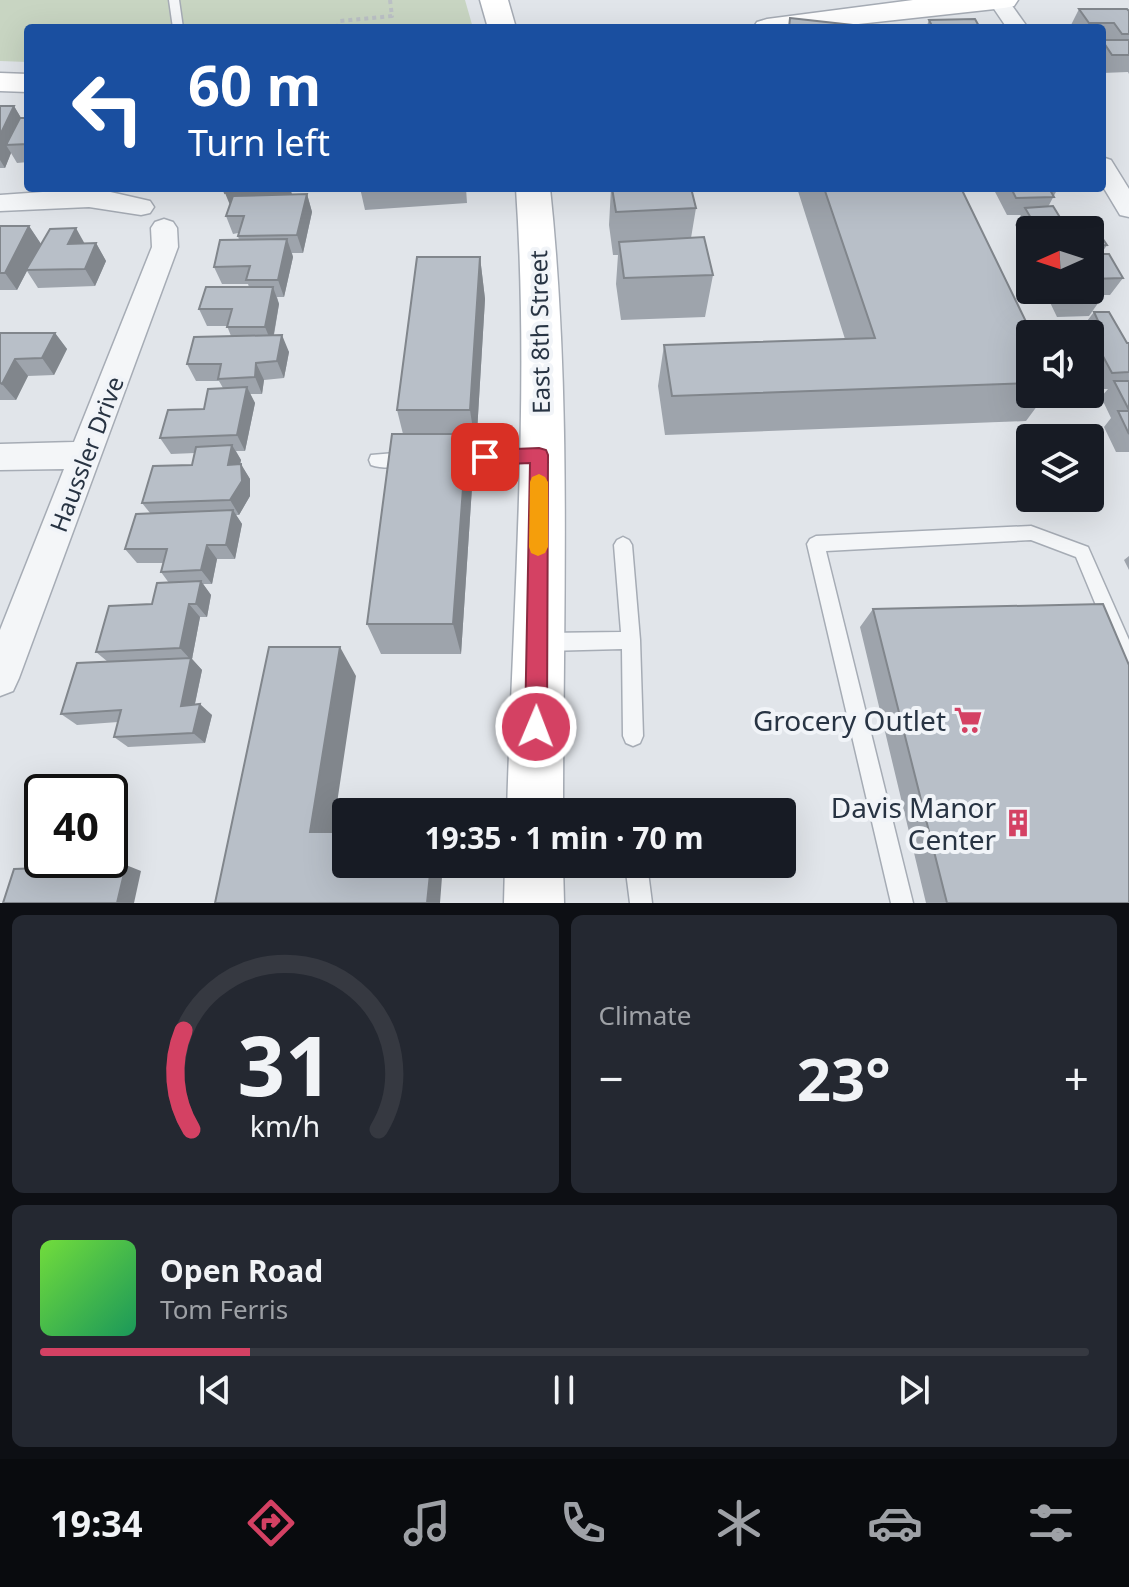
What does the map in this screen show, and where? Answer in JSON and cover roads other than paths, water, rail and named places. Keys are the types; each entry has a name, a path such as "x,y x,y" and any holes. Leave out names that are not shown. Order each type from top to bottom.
{"street":[{"path":"494,0 501,24"},
{"path":"793,24 864,13 1001,0 1016,24"},
{"path":"0,82 24,83"},
{"path":"1106,172 1129,209"},
{"name":"East 8th Street","path":"533,192 542,359 535,798"},
{"name":"Haussler Drive","path":"0,203 97,198 121,200 152,218 165,247 0,678"},
{"path":"0,457 85,455"},
{"path":"534,878 534,903"}],"lane":[{"path":"174,0 177,24"},
{"path":"377,460 539,455"},
{"path":"902,903 816,544 1031,533 1082,552 1129,662"},
{"path":"623,545 631,640 633,736"},
{"path":"537,642 631,640"},
{"path":"638,878 641,903"}],"place":[{"name":"Grocery Outlet","path":"968,720"},
{"name":"Davis Manor Center","path":"1018,823"}]}
